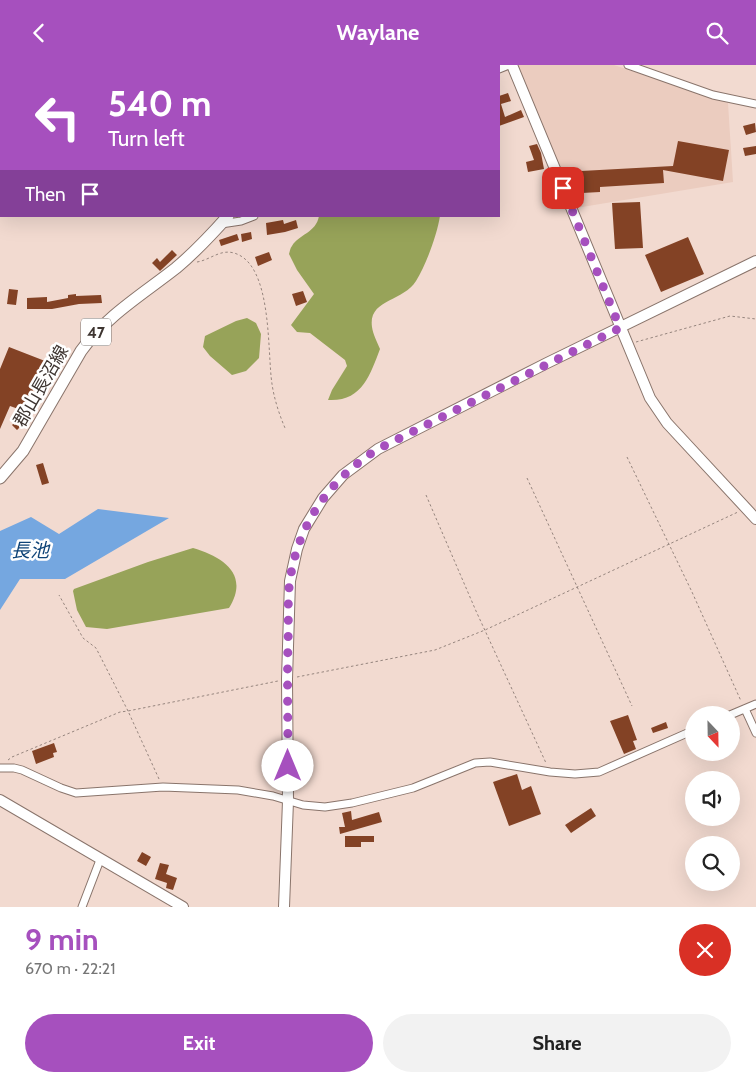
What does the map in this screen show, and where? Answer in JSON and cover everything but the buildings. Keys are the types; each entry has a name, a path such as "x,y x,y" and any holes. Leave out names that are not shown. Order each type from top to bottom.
{"main road":[{"name":"郡山長沼線","path":"0,478 23,451 91,337 120,310 178,267 225,220"}],"street":[{"path":"511,65 650,398 667,423 756,519"},
{"path":"628,65 713,95 756,104"},
{"path":"225,220 241,221 251,217"},
{"path":"284,907 288,801 287,679 290,581 297,549 310,518 323,498 343,475 369,455 394,440 756,261"},
{"path":"740,711 756,704"},
{"path":"745,709 756,733"},
{"path":"2,768 22,770 76,793 163,787 238,790 325,807 352,803 413,788 476,763 490,762 550,772 575,774 599,772 685,734"},
{"path":"0,800 183,907"},
{"path":"82,907 100,860"}],"path":[{"path":"189,255 196,262 200,262 216,254 233,253 247,261 257,276 265,310 272,384 285,428"},
{"path":"628,345 644,338 730,316 756,319"},
{"path":"627,457 745,709"},
{"path":"527,478 632,706"},
{"path":"426,495 550,772"},
{"path":"2,768 12,757 120,712 435,650 485,630 745,509"},
{"path":"59,595 80,634 96,648 163,787"}],"shaded area":[{"path":"519,65 614,65 728,103 733,182 576,208 518,67"}],"green space":[{"path":"319,217 440,217 431,250 416,281 410,288 375,311 372,318 372,327 380,349 368,377 357,392 349,397 340,399 328,400 347,366 345,360 310,333 297,332 291,325 314,294 297,270 289,254 295,242 311,230"},
{"path":"247,318 256,323 261,334 259,358 246,371 232,375 210,356 203,347 205,336 236,321"},
{"path":"193,548 214,556 223,562 235,576 235,596 229,608 107,629 86,627 77,610 74,589"}],"water":[{"name":"長池","path":"98,509 169,518 65,579 20,579 0,610 0,531 31,517 59,534"}],"route":[{"path":"288,766 287,679 290,581 297,549 304,529 323,498 353,466 378,449 620,328 563,188"}]}
